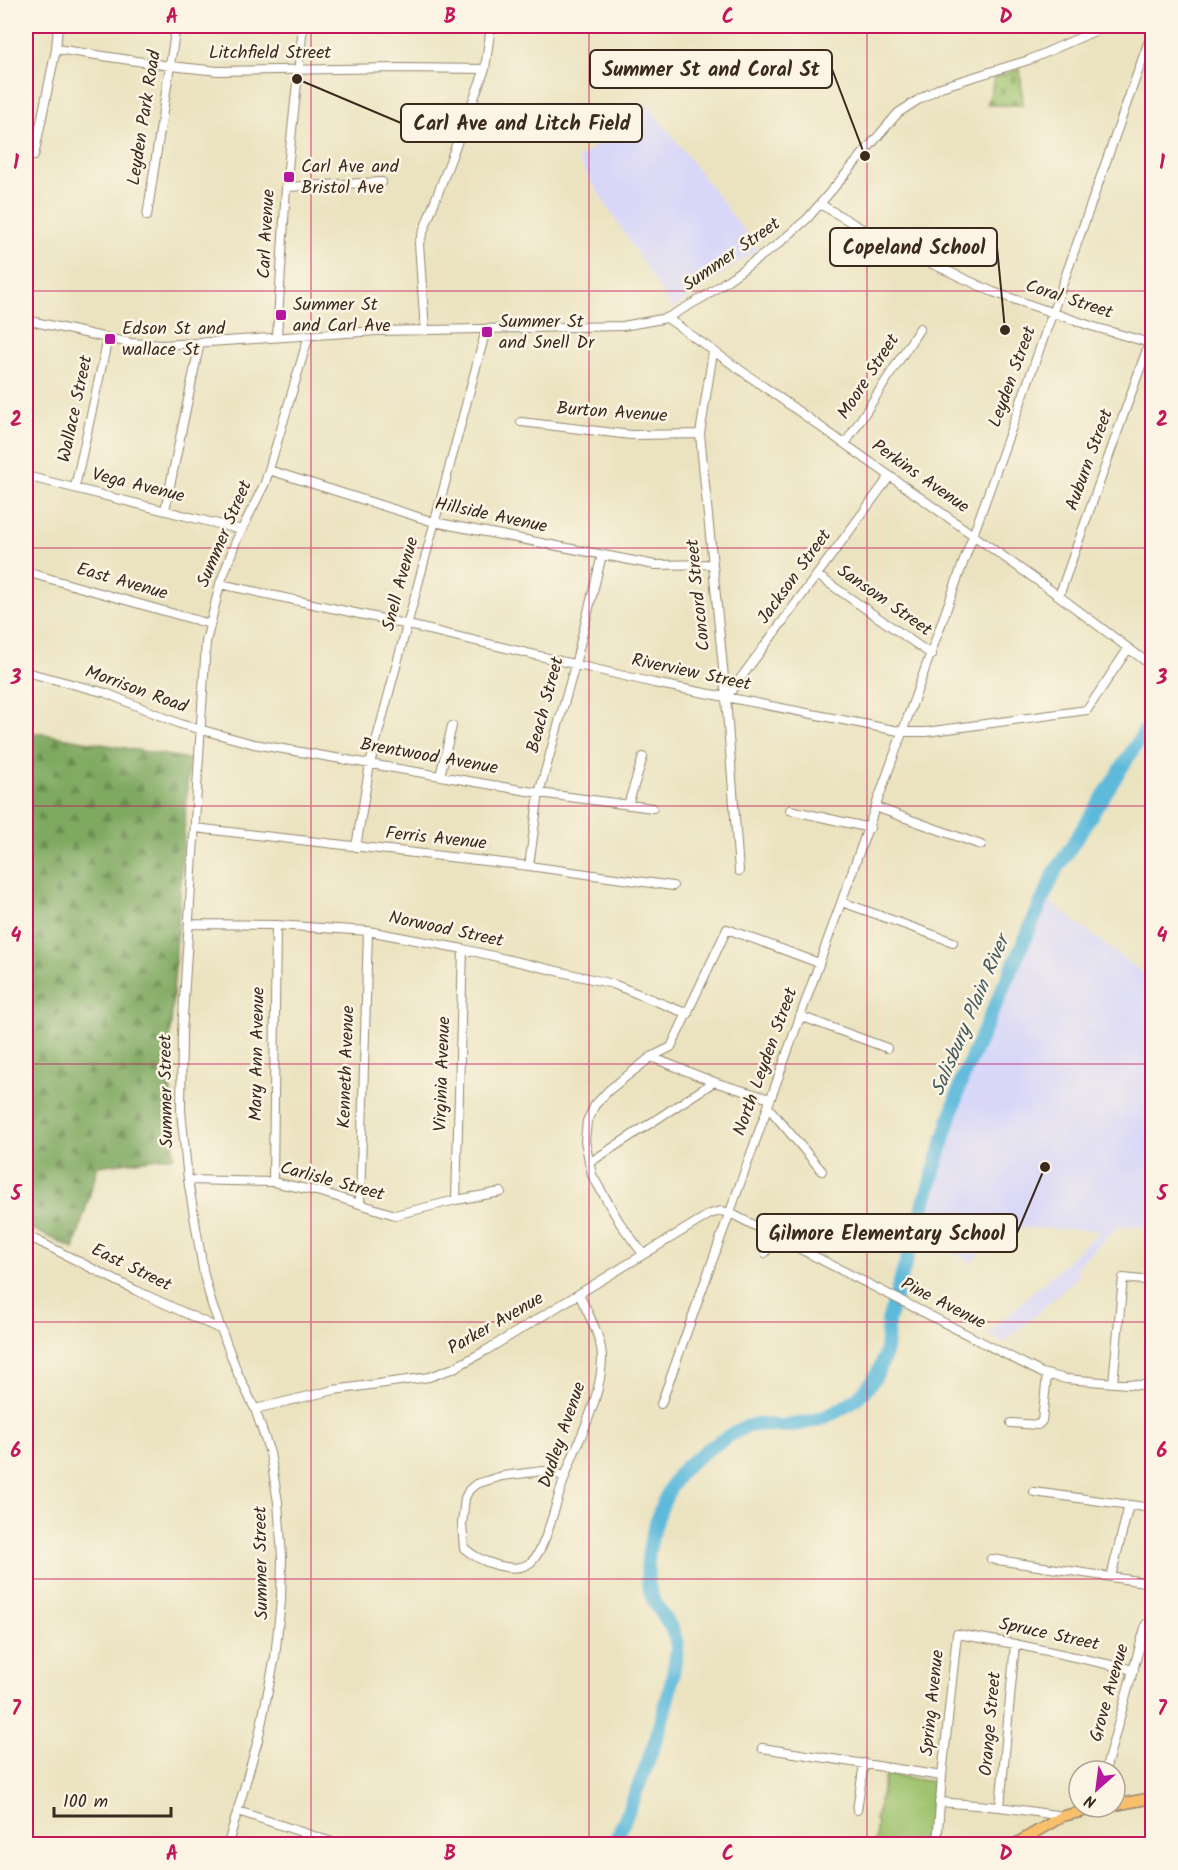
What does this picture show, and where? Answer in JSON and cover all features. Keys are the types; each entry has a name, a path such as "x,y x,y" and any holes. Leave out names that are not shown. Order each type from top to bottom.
{"main road":[{"path":"1127,1803 1152,1798"},
{"path":"1015,1845 1067,1815"}],"street":[{"path":"34,156 56,49 58,26"},
{"name":"Leyden Park Road","path":"147,216 176,26"},
{"name":"Carl Avenue","path":"278,337 286,187 303,26"},
{"path":"425,331 419,243 485,69 491,26"},
{"name":"Summer Street","path":"26,320 130,343 163,345 309,335 623,326 667,318 704,297 800,226 898,113 941,87 1029,60 1106,26"},
{"name":"Leyden Street","path":"904,732 1152,32"},
{"name":"Litchfield Street","path":"56,49 170,66 218,70 485,69"},
{"path":"286,187 382,182"},
{"name":"Coral Street","path":"820,204 883,240 993,292 1053,312 1151,339"},
{"name":"Perkins Avenue","path":"667,318 974,535 1152,666"},
{"name":"Moore Street","path":"845,444 920,328"},
{"name":"Snell Avenue","path":"356,847 370,764 486,330"},
{"name":"Summer Street","path":"228,1845 261,1723 277,1641 281,1601 279,1502 270,1453 255,1409 238,1374 206,1283 188,1180 180,1082 206,642 220,584 242,530 265,483 309,335"},
{"name":"Wallace Street","path":"75,487 108,338"},
{"name":"Auburn Street","path":"1059,596 1151,339"},
{"path":"165,510 200,342"},
{"name":"Concord Street","path":"713,352 700,434 726,698 739,871"},
{"name":"Burton Avenue","path":"521,422 631,435 700,434"},
{"name":"Hillside Avenue","path":"269,470 434,522 655,565 713,564"},
{"name":"Vega Avenue","path":"26,476 242,530"},
{"name":"Jackson Street","path":"726,698 890,476"},
{"name":"Beach Street","path":"529,866 539,793 602,555"},
{"name":"East Avenue","path":"26,572 210,624"},
{"name":"Sansom Street","path":"817,575 932,655"},
{"name":"Riverview Street","path":"220,584 726,698 904,732 926,732 1087,710 1128,649"},
{"name":"Morrison Road","path":"26,672 106,693 201,731"},
{"path":"440,776 452,726"},
{"name":"Brentwood Avenue","path":"201,731 281,749 539,793 653,808"},
{"name":"North Leyden Street","path":"661,1404 904,732"},
{"path":"628,805 644,757"},
{"path":"878,808 981,845"},
{"path":"790,810 870,828"},
{"name":"Ferris Avenue","path":"195,828 529,866 673,886"},
{"path":"842,902 953,942"},
{"name":"Norwood Street","path":"189,924 276,925 368,931 463,949 613,984 687,1014"},
{"name":"Mary Ann Avenue","path":"273,1182 276,925"},
{"path":"643,1254 614,1214 592,1175 585,1134 592,1110 609,1090 651,1058 671,1047 727,929 819,963"},
{"name":"Kenneth Avenue","path":"360,1203 368,931"},
{"name":"Virginia Avenue","path":"456,1200 463,949"},
{"path":"800,1016 887,1048"},
{"path":"651,1058 769,1103 822,1171"},
{"path":"589,1162 714,1082"},
{"name":"Carlisle Street","path":"188,1180 273,1182 360,1203 395,1215 501,1192"},
{"name":"Parker Avenue","path":"255,1409 334,1390 446,1372 477,1356 710,1214 721,1210 730,1213"},
{"name":"Pine Avenue","path":"730,1213 1047,1375 1066,1379 1152,1386"},
{"path":"765,1253 772,1240 783,1234 790,1221"},
{"name":"East Street","path":"26,1235 135,1290 222,1330"},
{"path":"1113,1383 1124,1278 1152,1281"},
{"name":"Dudley Avenue","path":"565,1476 543,1471 491,1479 476,1484 465,1498 461,1538 466,1551 480,1558 513,1568 530,1563 538,1552 581,1439 601,1369 599,1340 579,1294"},
{"path":"1011,1423 1034,1425 1042,1421 1047,1375"},
{"path":"1034,1492 1152,1508"},
{"path":"1111,1577 1129,1505"},
{"path":"992,1558 1144,1582"},
{"name":"Grove Avenue","path":"1108,1759 1146,1624"},
{"name":"Spruce Street","path":"957,1634 1134,1670"},
{"name":"Spring Avenue","path":"937,1845 939,1802 957,1634"},
{"name":"Orange Street","path":"1000,1807 1015,1644"},
{"name":"Spring Avenue","path":"762,1748 942,1776"},
{"path":"857,1810 864,1763"},
{"path":"939,1802 1000,1807 1063,1816"},
{"path":"238,1811 338,1845"}],"shaded area":[{"path":"648,104 758,249 672,309 578,160"},
{"path":"1047,900 1152,980 1152,1227 1118,1227 1075,1268 1080,1275 1004,1343 987,1334 1101,1230 999,1227 973,1263 933,1243 913,1244 955,1107"}],"green space":[{"path":"1020,69 1023,105 987,105 994,82 993,78"},
{"path":"26,731 189,759 169,1055 174,1156 98,1166 74,1249 26,1226"},
{"path":"886,1774 933,1782 928,1844 875,1844 877,1822 875,1821"}],"waterway":[{"name":"Salisbury Plain River","path":"614,1844 663,1718 677,1653 676,1640 671,1627 653,1599 648,1569 652,1535 671,1486 693,1460 734,1433 753,1425 797,1424 829,1415 857,1398 878,1373 886,1348 888,1321 962,1079 1055,872 1152,720"}],"place":[{"name":"Carl Ave and Litch Field","path":"297,79"},
{"name":"Summer St and Coral St","path":"865,156"},
{"name":"Carl Ave and Bristol Ave","path":"289,177"},
{"name":"Summer St and Carl Ave","path":"281,315"},
{"name":"Copeland School","path":"1005,330"},
{"name":"Summer St and Snell Dr","path":"487,332"},
{"name":"Edson St and wallace St","path":"110,339"},
{"name":"Gilmore Elementary School","path":"1045,1167"}]}
